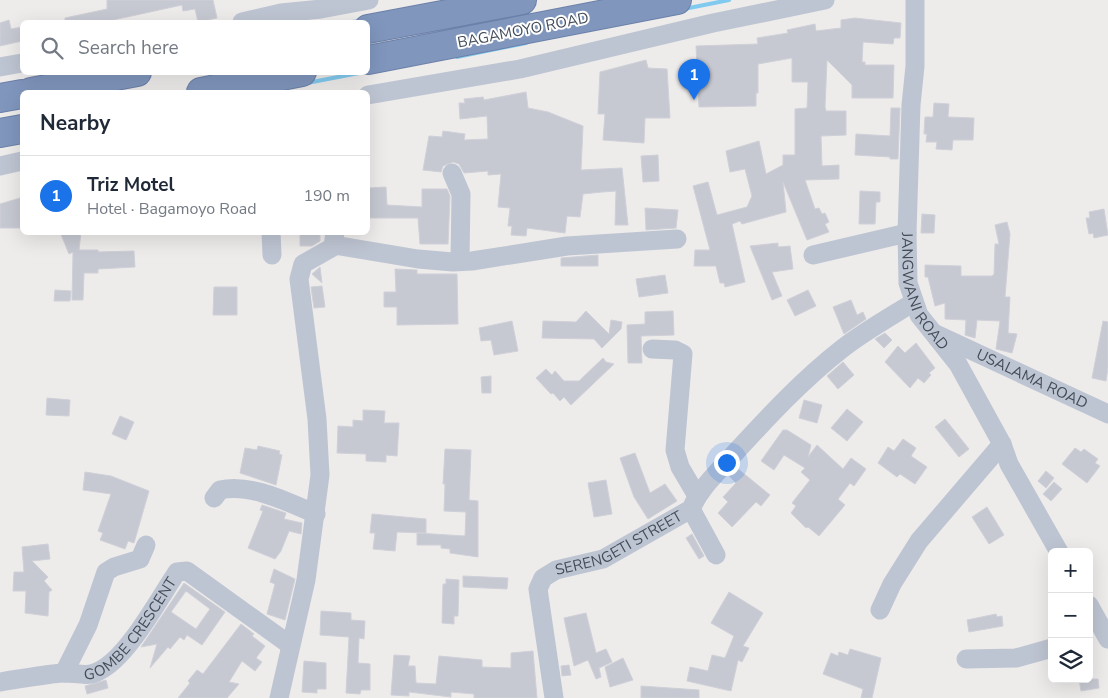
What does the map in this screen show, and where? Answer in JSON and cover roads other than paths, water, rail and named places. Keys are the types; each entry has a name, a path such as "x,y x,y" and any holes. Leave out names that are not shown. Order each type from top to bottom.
{"highway":[{"name":"BAGAMOYO ROAD","path":"370,29 522,0"},
{"name":"BAGAMOYO ROAD","path":"370,60 677,0"},
{"path":"42,90 121,75"},
{"path":"211,90 287,75"},
{"path":"0,98 20,94"},
{"path":"0,133 20,128"}],"street":[{"path":"251,20 282,13 321,10 369,0"},
{"path":"370,96 520,69 713,23 825,0"},
{"name":"JANGWANI ROAD","path":"915,0 915,66 911,105 907,232 908,283 914,302 930,331 958,364 1002,444 1009,464 1057,548"},
{"path":"0,67 20,63"},
{"path":"0,166 20,161"},
{"path":"452,173 461,194 460,261"},
{"path":"813,255 907,232"},
{"path":"271,235 272,255"},
{"path":"279,698 306,580 320,476 317,419 299,279 303,264 327,251 335,239 418,259 460,261 567,246 676,239"},
{"name":"SERENGETI STREET","path":"554,698 539,595 540,581 548,573 556,570 603,559 694,503 770,413 803,382 844,347 914,302"},
{"name":"USALAMA ROAD","path":"930,331 1108,414"},
{"path":"652,349 675,350 683,354 675,450 694,503 716,555"},
{"path":"880,610 892,584 919,541 1002,444"},
{"path":"214,498 220,490 233,487 279,499 316,514"},
{"path":"64,673 88,625 106,572 114,567 140,559 146,545"},
{"name":"GOMBE CRESCENT","path":"0,682 64,673 79,675 99,672 122,654 177,572 182,570 187,571 290,645"},
{"path":"1093,615 1101,635"},
{"path":"966,659 1016,658 1048,649"}],"waterway":[{"path":"684,9 729,0"},
{"path":"457,57 526,43"},
{"path":"307,83 348,75"}],"place":[{"name":"Triz Motel","path":"694,100"}]}
